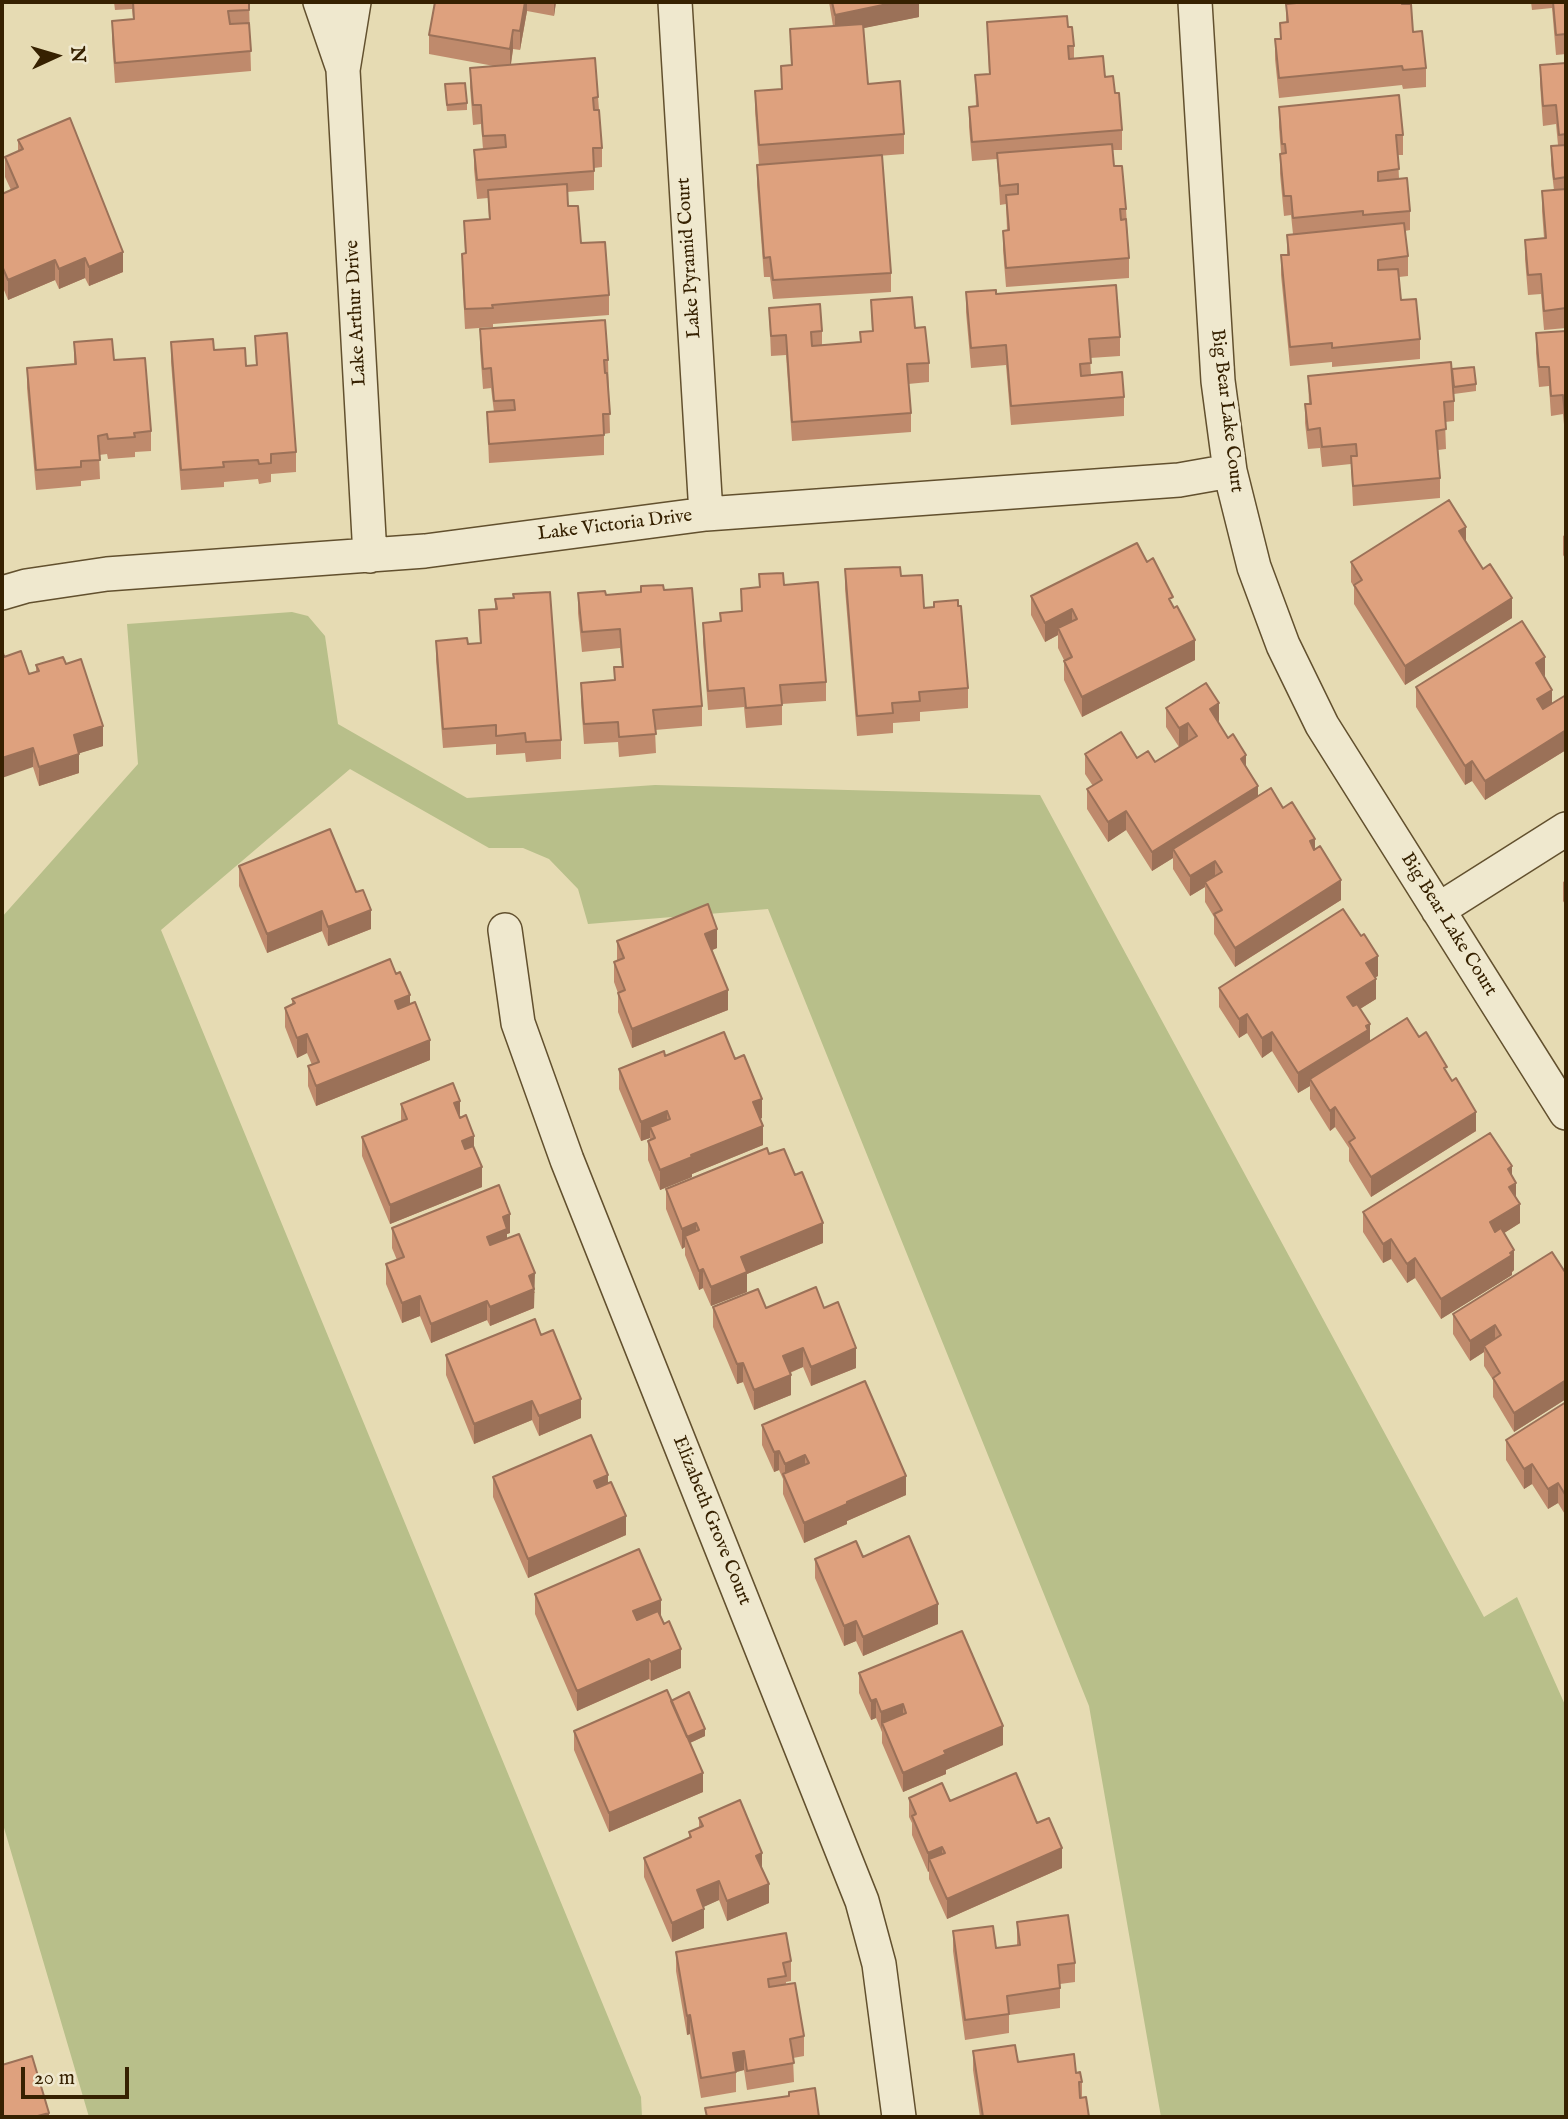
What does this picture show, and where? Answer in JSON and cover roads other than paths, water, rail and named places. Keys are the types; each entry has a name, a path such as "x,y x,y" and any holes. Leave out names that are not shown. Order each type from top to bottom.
{"street":[{"name":"Lake Arthur Drive","path":"320,2 344,70"},
{"name":"Lake Arthur Drive","path":"354,2 344,70 370,556"},
{"name":"Lake Pyramid Court","path":"675,2 706,514"},
{"name":"Big Bear Lake Court","path":"1195,2 1218,381 1230,471 1254,567 1283,645 1322,725 1566,1113"},
{"name":"Lake Victoria Drive","path":"2,593 26,586 107,574 370,556 706,514 1179,480 1230,471"},
{"path":"1438,910 1566,829"},
{"name":"Elizabeth Grove Court","path":"505,930 518,1023 567,1160 862,1901 879,1965 899,2117"}]}
